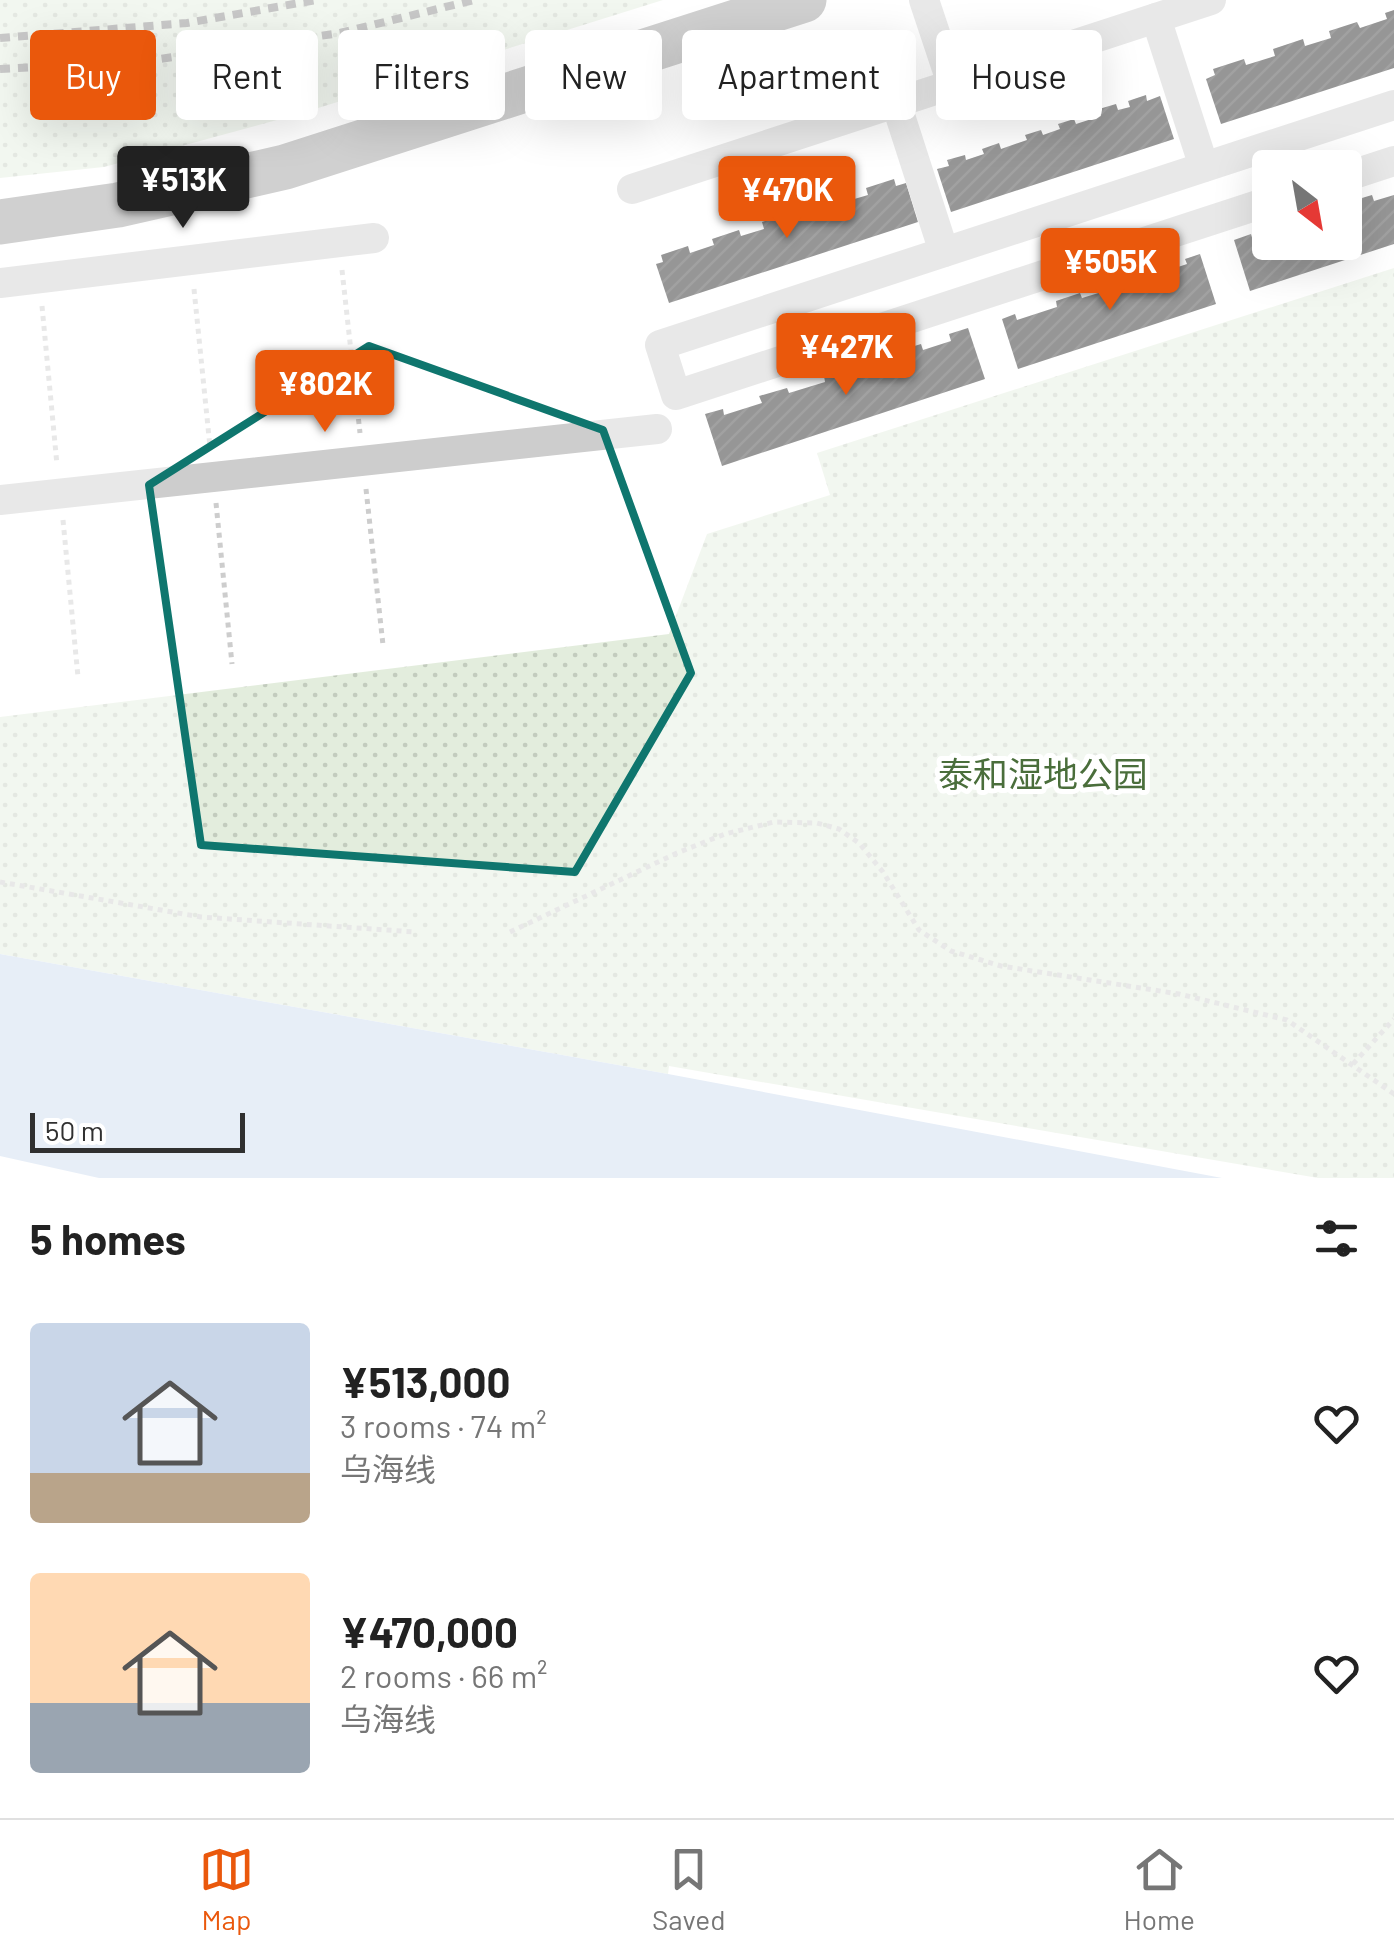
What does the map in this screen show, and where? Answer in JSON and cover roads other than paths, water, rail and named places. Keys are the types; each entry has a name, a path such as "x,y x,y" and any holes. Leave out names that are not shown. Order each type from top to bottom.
{"highway":[{"path":"0,222 118,205 286,167 804,0"}],"street":[{"path":"924,0 936,36"},
{"path":"1102,35 1210,0"},
{"path":"1156,18 1196,170 1204,223"},
{"path":"1252,207 676,395 660,345 1394,105"},
{"path":"632,190 844,120"},
{"path":"902,120 951,250 974,298"},
{"path":"1362,171 1394,161"},
{"path":"0,283 374,238"},
{"path":"0,500 657,429"}],"water":[{"path":"0,954 1222,1178 99,1178 0,1156"}],"railway":[{"path":"0,38 187,23 316,0"},
{"path":"0,69 139,62 340,33 474,0"}],"park label":[{"name":"泰和湿地公园","path":"1043,775"}]}
